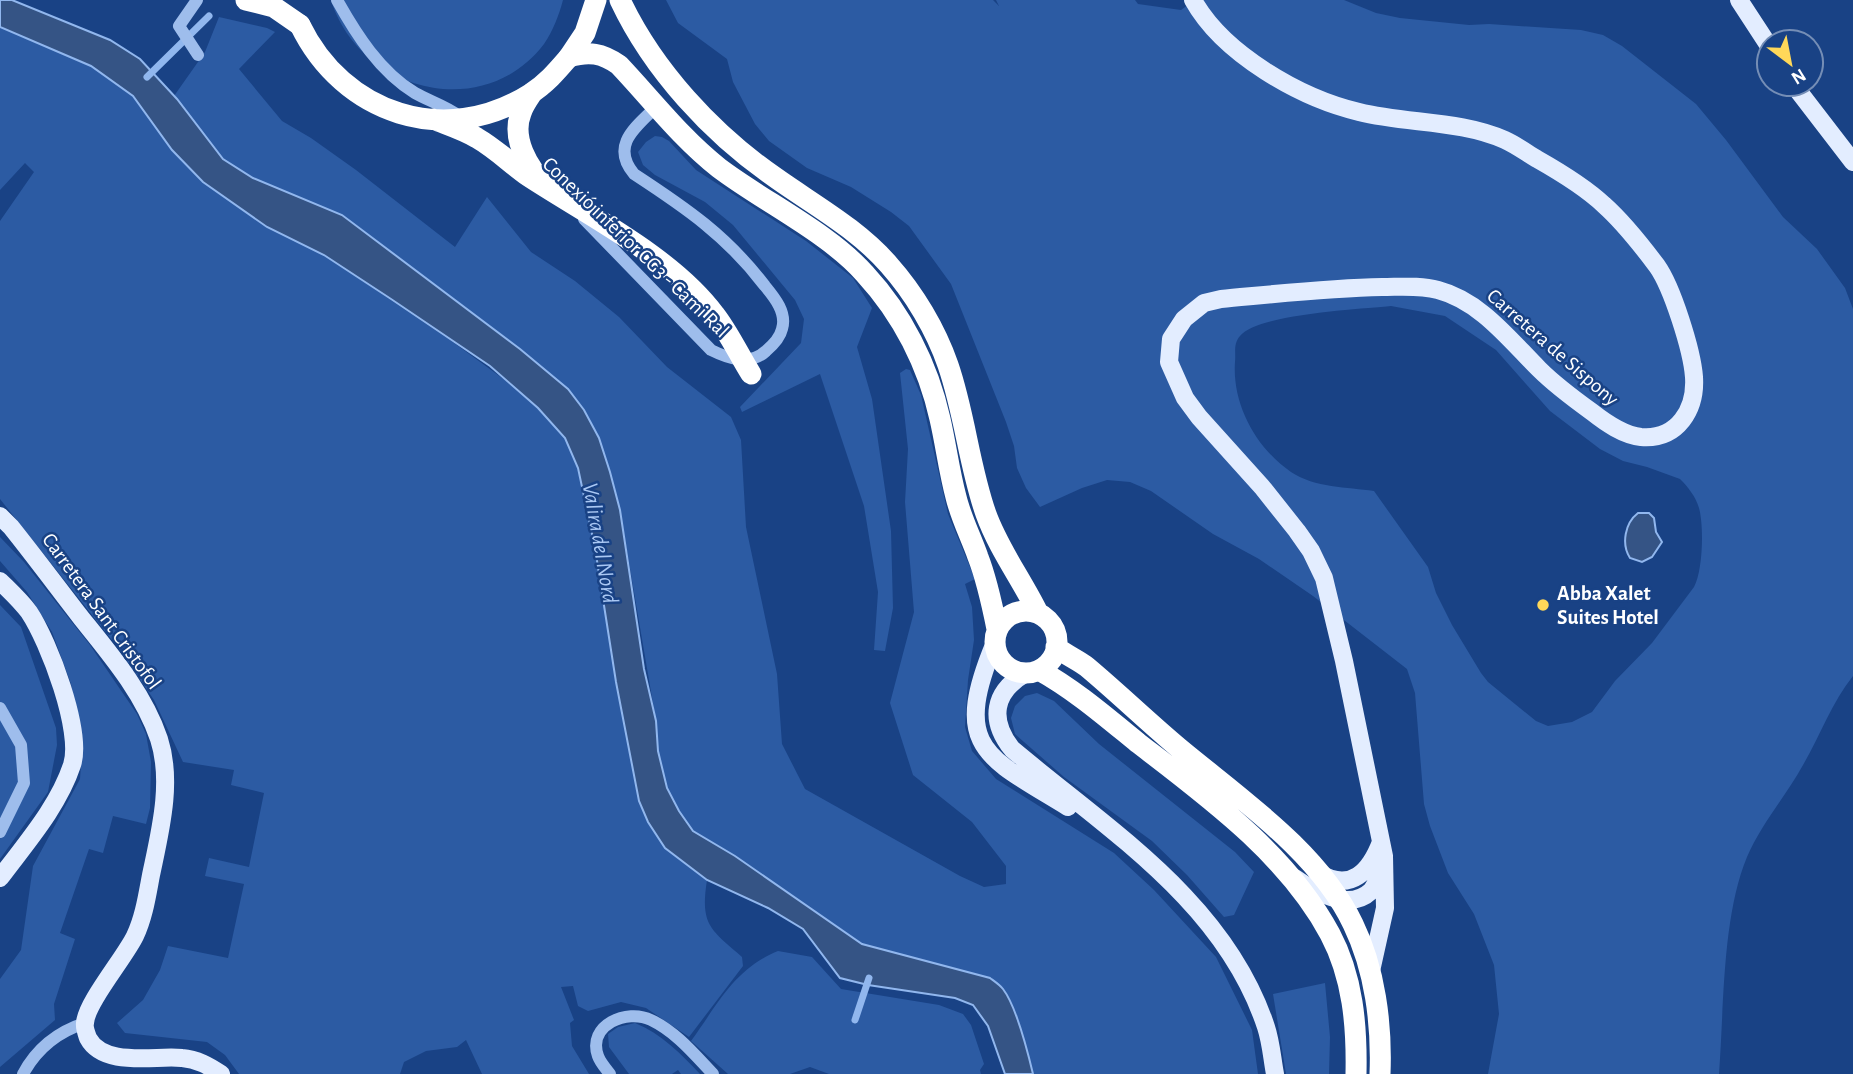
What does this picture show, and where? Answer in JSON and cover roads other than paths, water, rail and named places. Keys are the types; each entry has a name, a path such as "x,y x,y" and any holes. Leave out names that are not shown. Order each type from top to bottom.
{"highway":[{"path":"246,0 274,7 300,25"},
{"path":"293,0 300,25 322,61 354,91 392,111 433,120 474,135 526,174 649,255 695,292 716,316 751,374"},
{"path":"433,120 462,119 486,114 532,93 552,77 569,57 585,33 596,0"},
{"path":"569,57 596,53 609,58 715,165 849,258 880,292 917,351 932,388 956,499 978,557 1004,665 1018,672 1032,671 1053,657 1057,637 1053,627 1038,613 988,518 975,479 947,364 935,335 899,278 860,238 752,161 717,131 692,106 656,58 620,0"},
{"path":"532,93 520,114 518,131 529,164 552,191"},
{"path":"1025,587 1050,608 1072,638 1085,665"},
{"path":"996,637 1010,615 1028,611 1038,613"},
{"path":"1056,647 1085,665 1128,706 1265,820 1316,871 1339,900 1361,941 1371,971 1377,1003 1380,1074"},
{"path":"1032,671 1073,692 1180,776 1245,831 1289,874 1330,935 1342,961 1354,1016 1356,1074"}],"main road":[{"name":"Carretera de Sispony","path":"1194,0 1201,13 1231,45 1274,77 1307,93 1359,112 1455,126 1505,140 1560,173 1603,204 1658,268 1679,315 1694,373 1694,397 1691,409 1683,421 1660,435 1643,437 1622,432 1605,422 1554,382 1484,315 1468,303 1437,290 1413,286 1358,288 1221,299 1204,303 1192,310 1175,330 1169,362 1185,398 1297,531 1311,551 1324,578 1344,661 1385,864 1385,908 1371,971"},
{"path":"1740,0 1758,28"},
{"path":"1804,98 1853,162"},
{"name":"Carretera Sant Cristofol","path":"0,516 119,665 142,703 159,739 164,761 161,831 143,916 135,936 96,998 85,1023"},
{"path":"0,581 28,610 43,638 68,709 75,747 73,762 56,800 0,878"},
{"path":"996,637 977,701 976,723 986,751 1009,771 1139,852"},
{"path":"1032,671 1006,687 1001,698 998,721 1006,741 1023,758 1139,852 1185,896 1234,958 1252,989 1267,1028 1275,1074"},
{"path":"1316,871 1330,880 1353,879 1374,860 1381,842"},
{"path":"1289,874 1305,885 1339,900 1356,899 1373,889 1385,864"},
{"path":"85,1023 88,1038 96,1049 110,1055 127,1058 183,1058 205,1063 221,1074"}],"street":[{"name":"Conexió inferior CG3 - Cami Ral","path":"337,0 362,40 385,68 413,92 454,112 512,156 582,217 711,350 728,359 751,360 764,354 783,329 783,316 776,300 752,268 721,235 634,174 625,160 628,136 656,107"},
{"path":"194,4 179,26 198,55"},
{"path":"0,708 21,745 24,783 0,832"},
{"path":"610,1074 598,1056 599,1031 605,1025 631,1016 650,1019 684,1044 713,1074"},
{"path":"23,1074 32,1058 47,1043 64,1030 85,1023"}],"water":[{"name":"Valira del Nord","path":"0,0 12,0 110,40 140,59 177,99 223,159 253,178 342,215 520,349 568,389 584,410 599,438 620,510 644,669 656,721 658,751 667,788 679,811 693,831 735,856 862,944 990,978 1008,997 1021,1030 1033,1074 1005,1074 988,1026 973,1005 955,998 840,978 803,929 768,908 707,880 665,848 648,822 639,801 616,682 595,548 578,468 565,438 538,408 490,366 324,255 267,227 203,182 172,150 133,96 91,66 0,27"},
{"path":"1638,513 1649,513 1654,518 1656,532 1662,542 1652,557 1642,562 1630,558 1625,540 1627,528"}],"waterway":[{"path":"147,77 209,16"},
{"path":"855,1020 869,978"}],"place":[{"name":"Abba Xalet Suites Hotel","path":"1543,605"}]}
